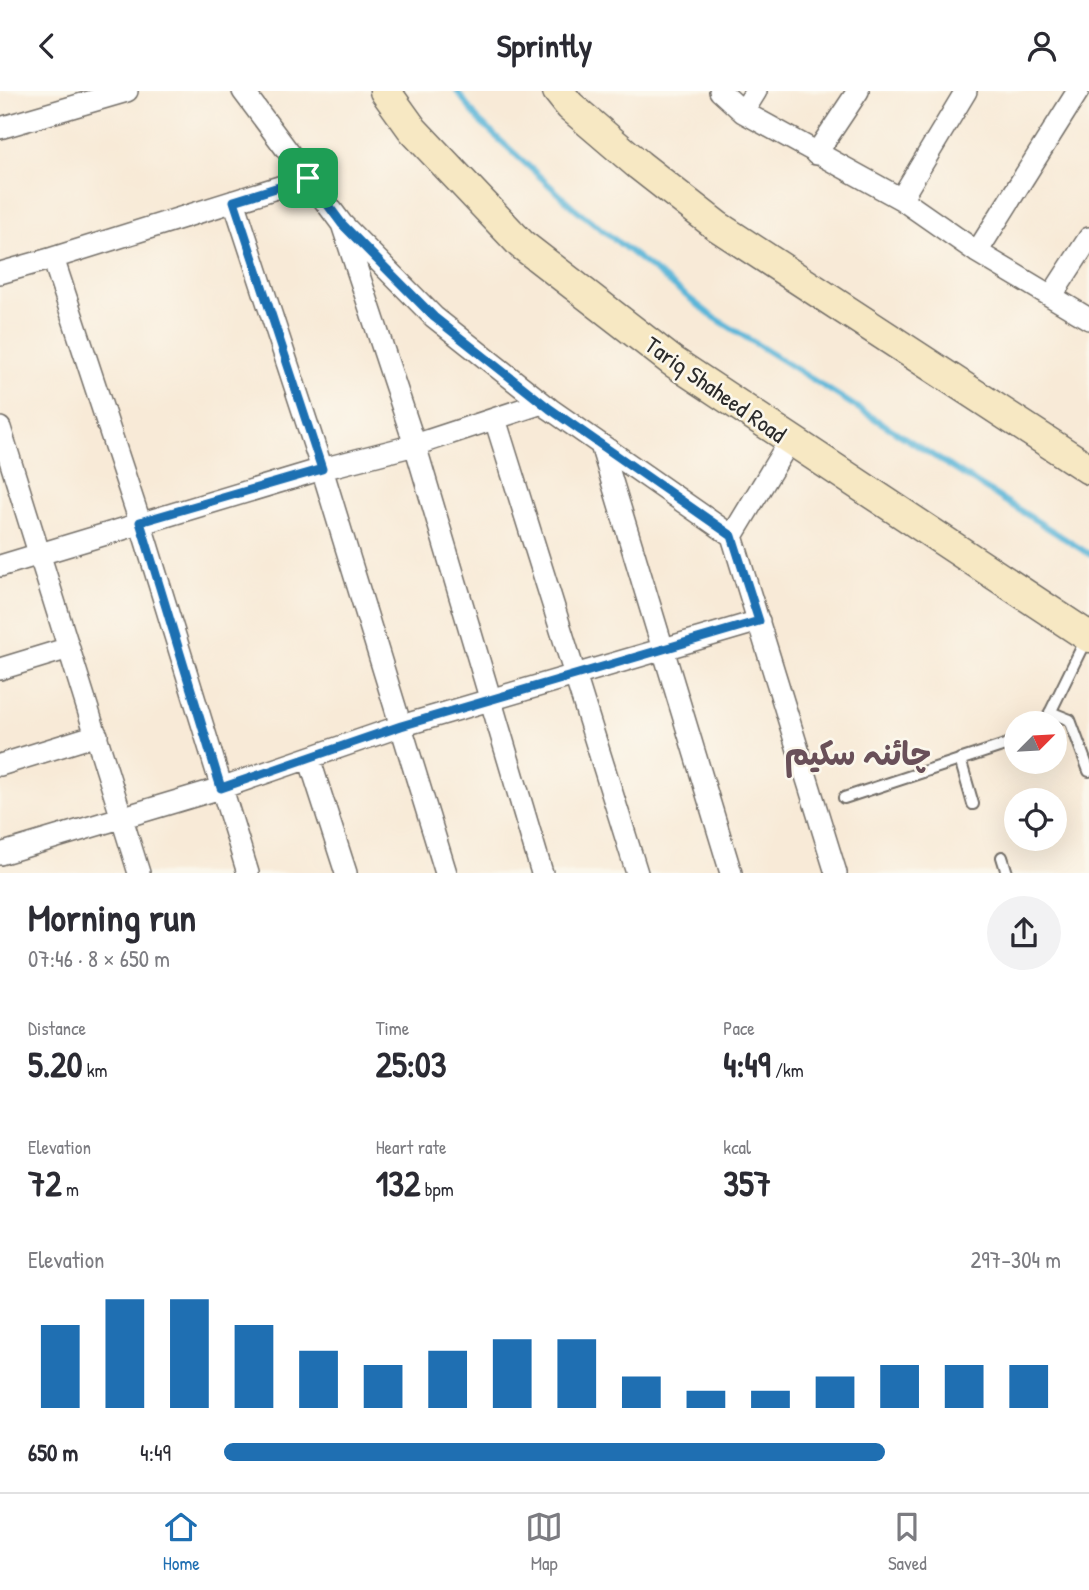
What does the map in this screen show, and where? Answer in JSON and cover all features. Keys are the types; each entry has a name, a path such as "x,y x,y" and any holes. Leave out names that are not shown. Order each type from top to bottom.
{"main road":[{"name":"Tariq Shaheed Road","path":"385,91 413,130 521,244 673,361 1088,637"},
{"path":"558,91 570,106 639,165 717,226 1089,468"}],"street":[{"path":"0,128 87,96 127,91"},
{"path":"243,91 342,224 434,317 542,404 732,536 836,873"},
{"path":"720,91 743,112 901,199 977,252 1089,319"},
{"path":"743,112 756,91"},
{"path":"816,154 858,91"},
{"path":"901,199 966,91"},
{"path":"977,252 1078,91"},
{"path":"0,273 308,178"},
{"path":"234,201 322,469 446,873"},
{"path":"342,224 415,445 542,873"},
{"path":"1052,295 1089,238"},
{"path":"54,258 140,522 248,873"},
{"path":"0,566 40,556 140,522 415,445 542,404"},
{"path":"495,419 637,873"},
{"path":"0,428 5,461 40,556 139,873"},
{"path":"732,536 790,440"},
{"path":"601,445 731,873"},
{"path":"0,854 221,788 401,726 759,621"},
{"path":"0,669 69,648"},
{"path":"0,765 97,734"},
{"path":"309,758 346,873"}],"lane":[{"path":"1050,711 1088,637"},
{"path":"1068,720 1089,771"},
{"path":"844,798 1004,745"},
{"path":"960,759 973,803"},
{"path":"1002,857 1006,873"}],"waterway":[{"path":"457,91 479,121 572,206 712,316 1089,554"}],"district":[{"name":"چائنہ سکیم","path":"858,753"}],"route":[{"path":"308,178 342,224 434,317 550,409 732,536 759,621 401,726 221,788 140,522 322,469 234,201 308,178"}]}
